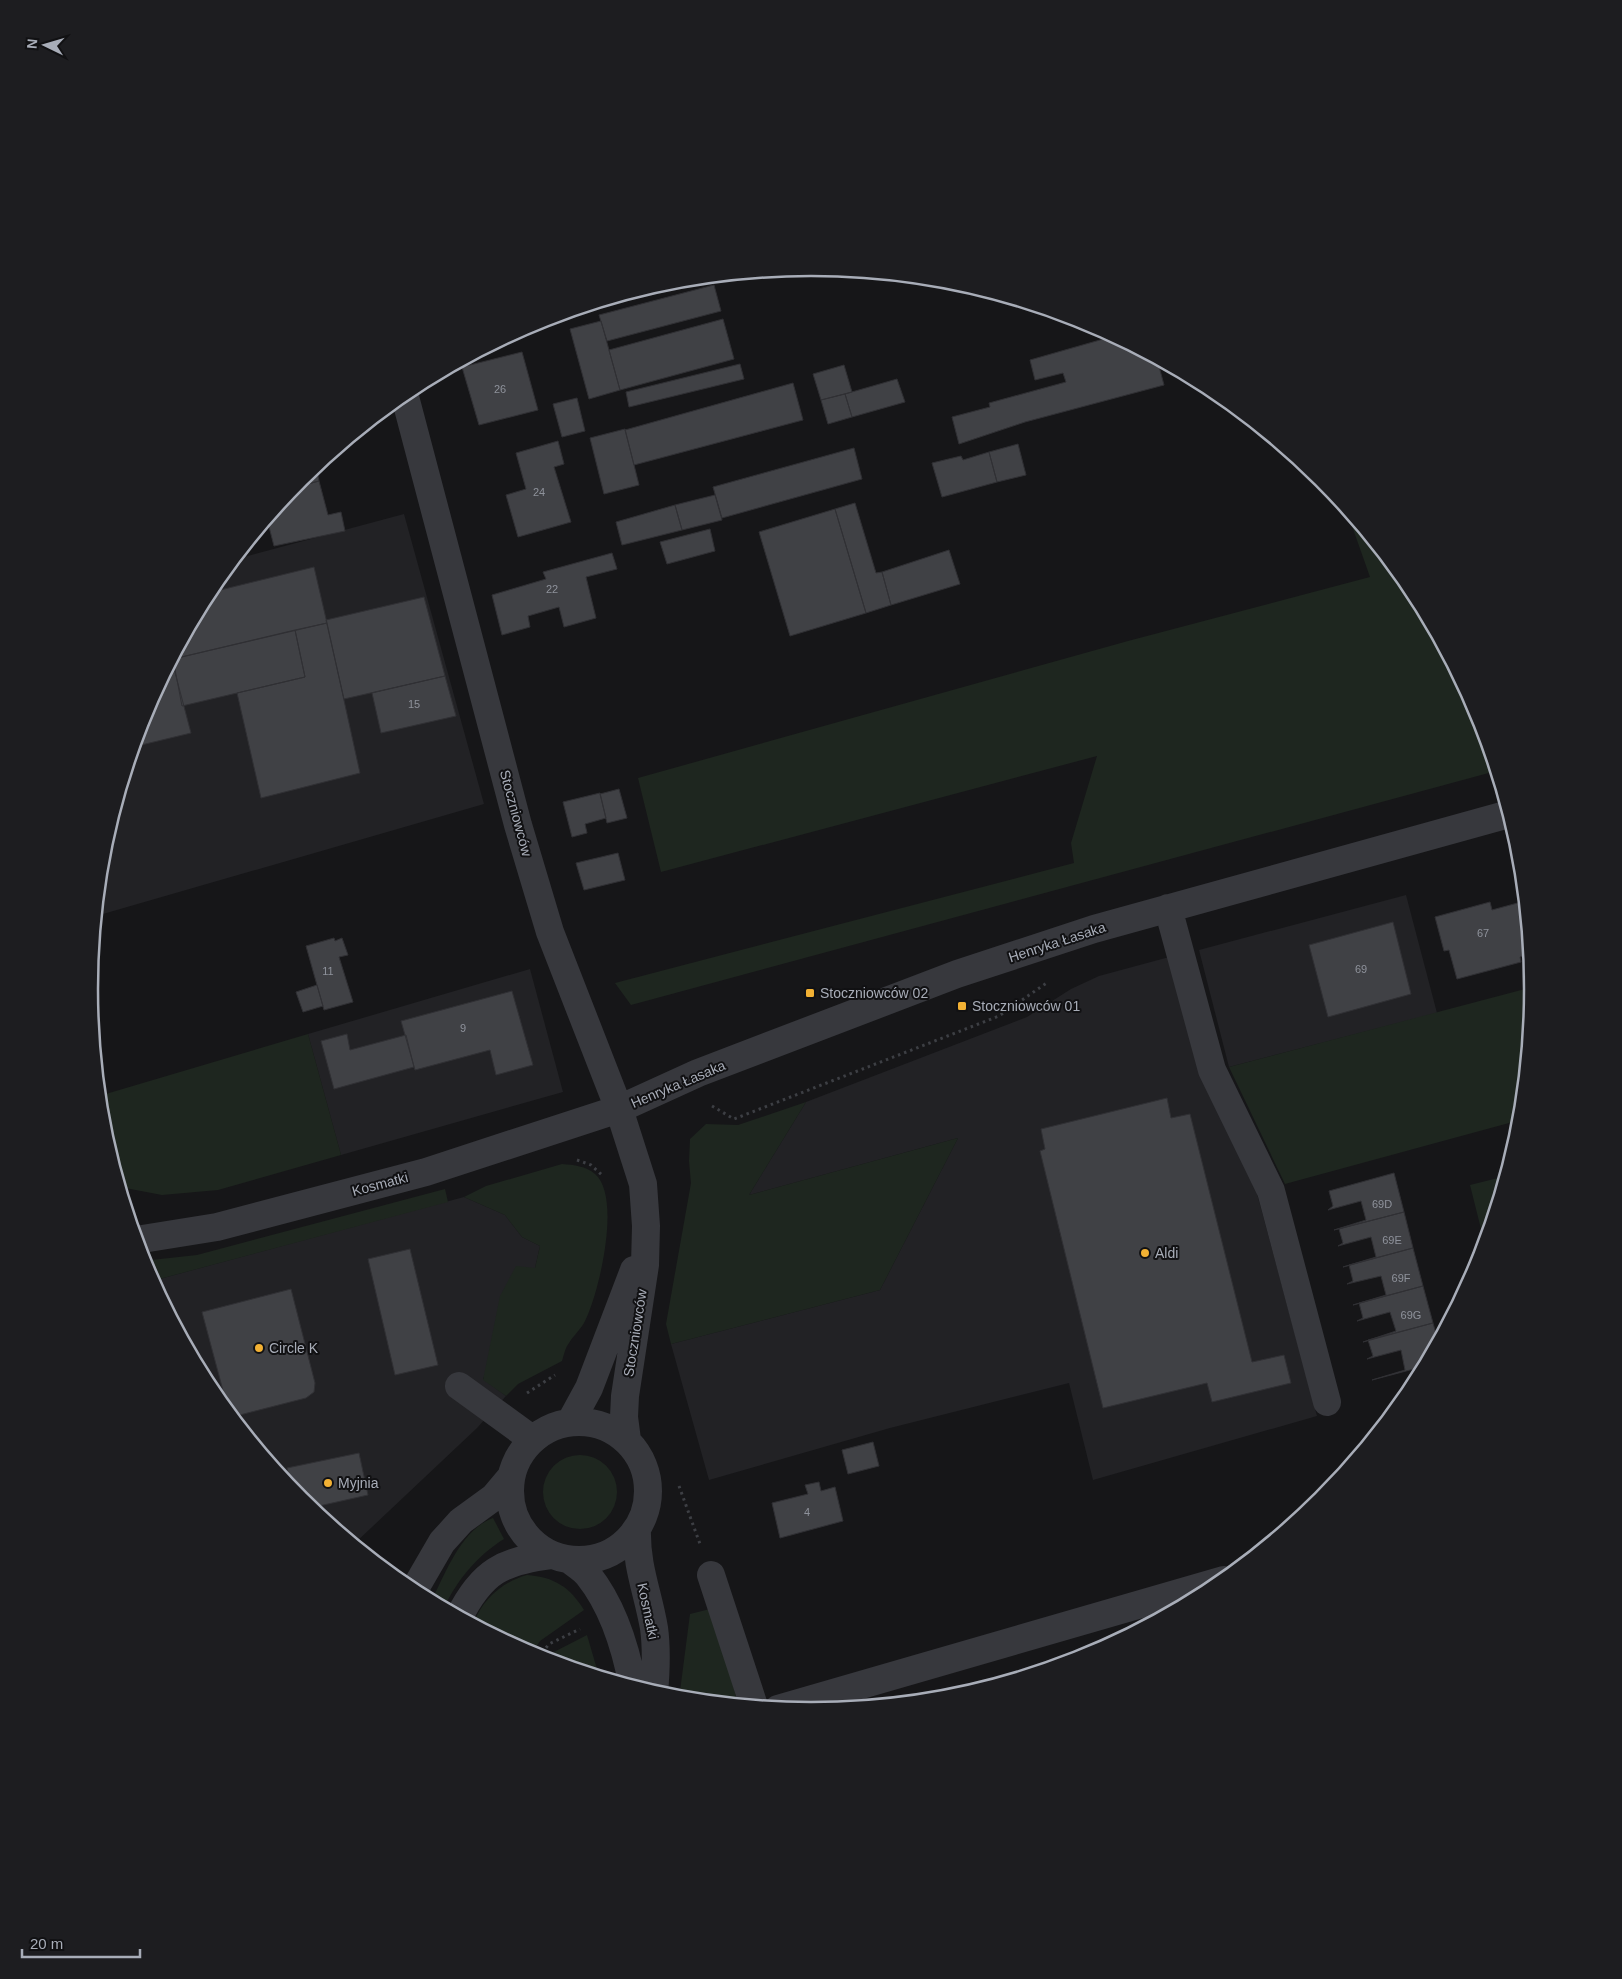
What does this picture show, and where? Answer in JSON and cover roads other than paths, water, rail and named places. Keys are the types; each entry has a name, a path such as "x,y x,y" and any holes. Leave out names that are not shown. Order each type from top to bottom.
{"street":[{"name":"Stoczniowców","path":"406,402 528,861 550,932 619,1109 643,1184 646,1226 645,1265 625,1396 624,1417 627,1440"},
{"name":"Henryka Łasaka","path":"619,1109 698,1074 957,974 1094,929 1503,816"},
{"path":"1168,908 1212,1070 1272,1191 1327,1402"},
{"name":"Kosmatki","path":"143,1239 217,1227 426,1172 619,1109"},
{"name":"Stoczniowców","path":"571,1421 589,1388 619,1311 634,1269 646,1226"},
{"path":"459,1386 532,1440"},
{"path":"417,1584 442,1542 461,1521 494,1498 510,1478 518,1457 532,1440 550,1427 571,1421 594,1422 612,1429 627,1440 640,1455 647,1473 649,1493 646,1512 637,1530 624,1544 608,1555 589,1560 560,1558 508,1563 492,1572 478,1586 463,1612"},
{"path":"510,1478 515,1518 523,1533 536,1546 587,1573 601,1595 618,1633 631,1680"},
{"name":"Kosmatki","path":"637,1530 637,1553 654,1628 657,1664 655,1685"},
{"path":"712,1574 752,1700"},
{"path":"797,1702 1201,1587"}],"place":[{"name":"Stoczniowców 02","path":"810,993"},
{"name":"Stoczniowców 01","path":"962,1006"},
{"name":"Aldi","path":"1145,1253"},
{"name":"Circle K","path":"259,1348"},
{"name":"Myjnia","path":"328,1483"}]}
